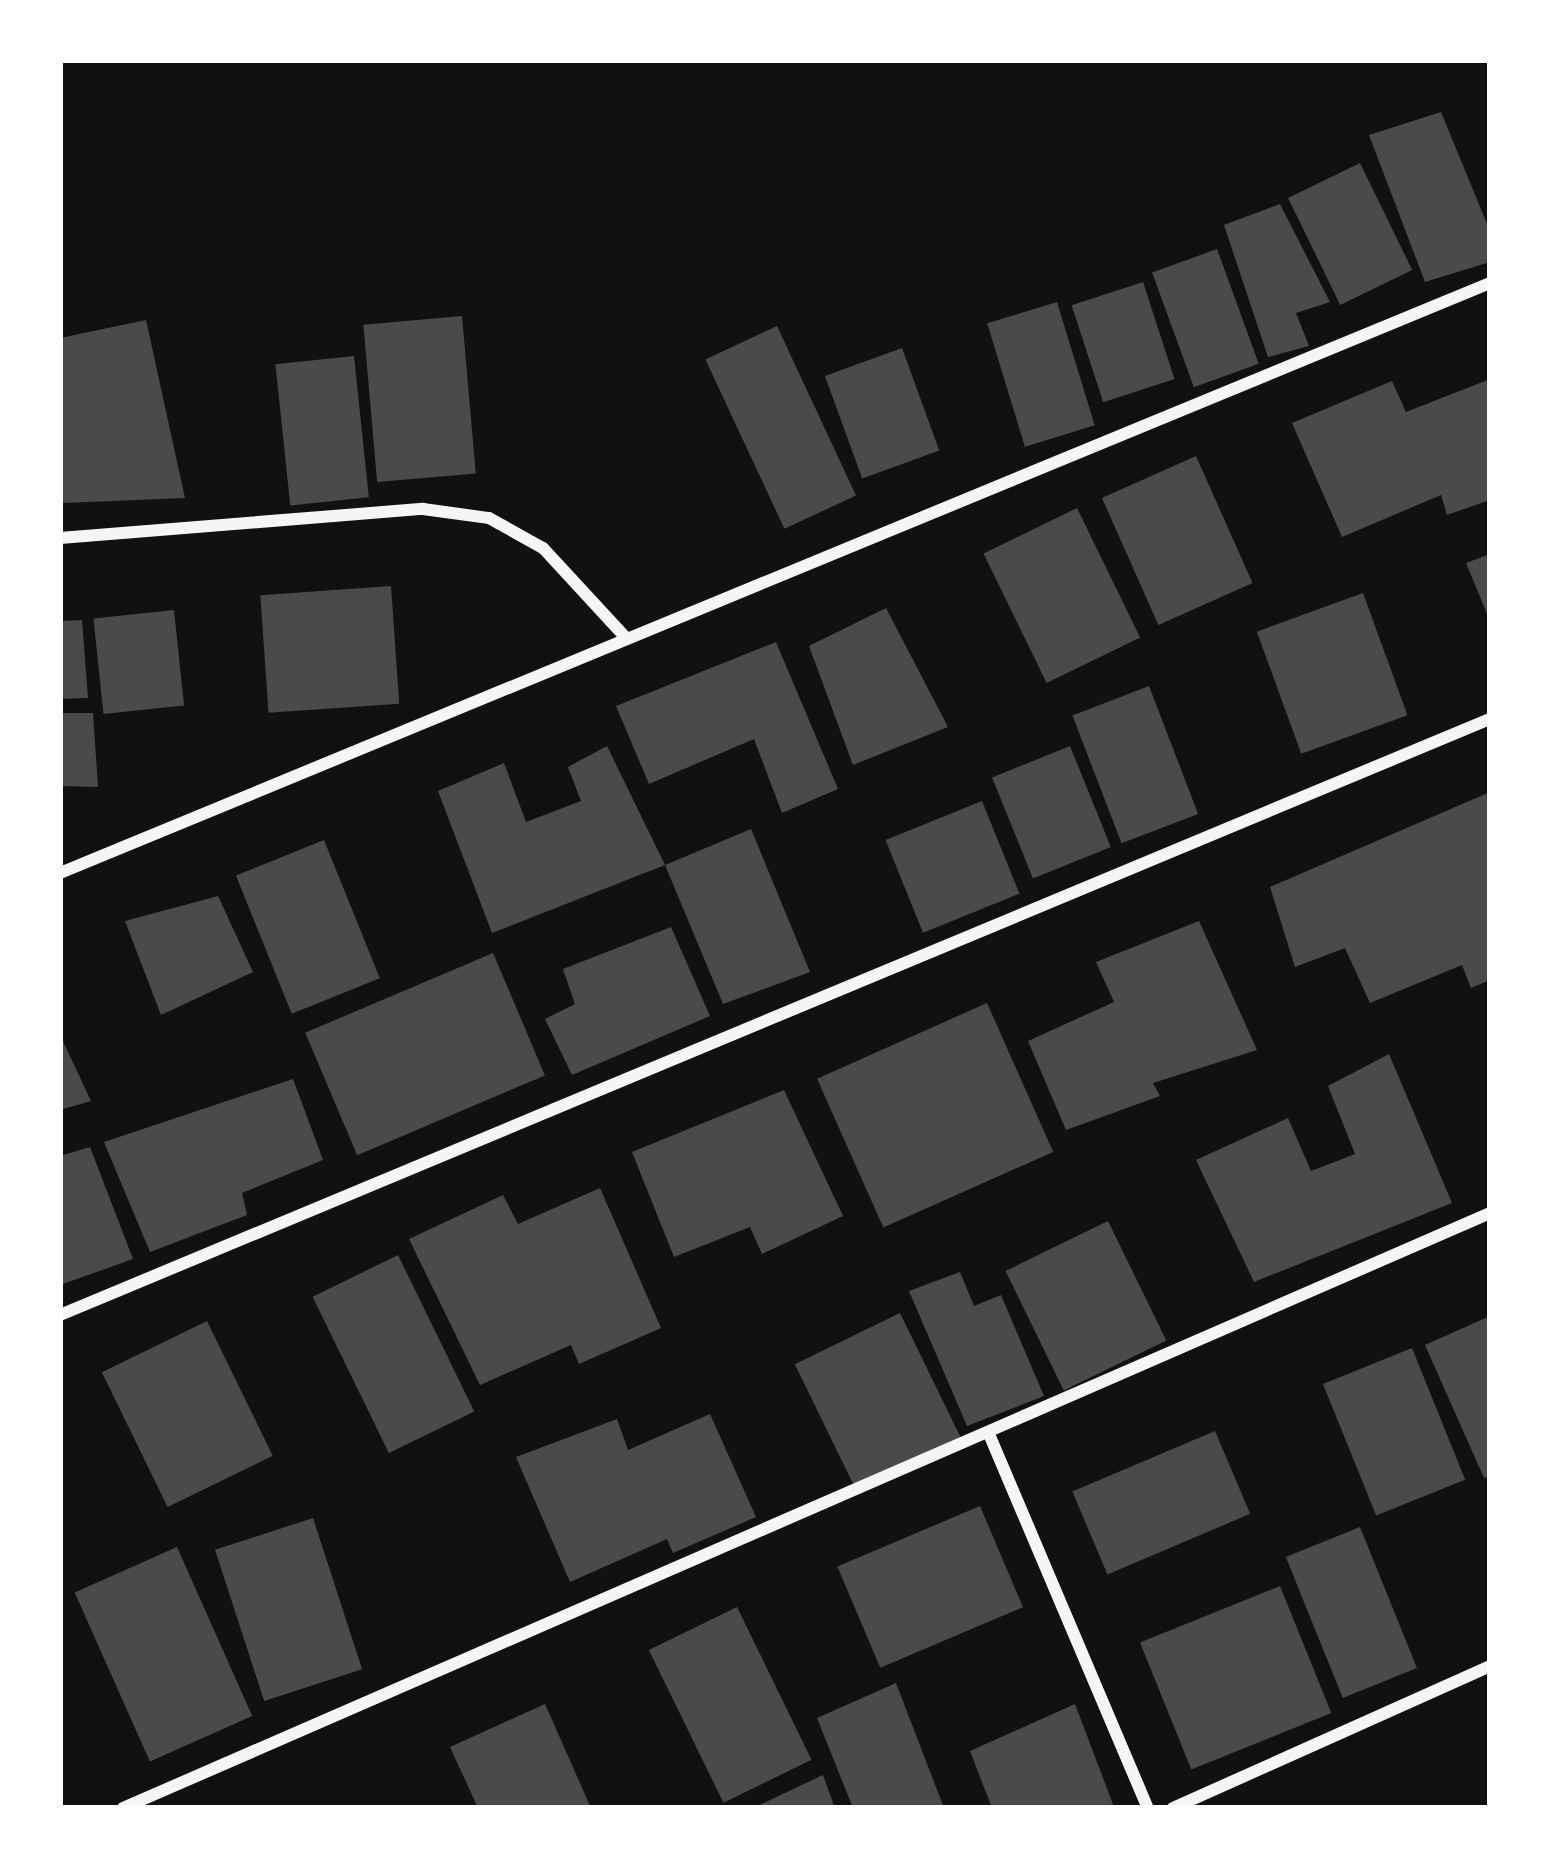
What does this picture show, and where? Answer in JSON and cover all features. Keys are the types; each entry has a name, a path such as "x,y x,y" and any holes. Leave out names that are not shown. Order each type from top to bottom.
{"street":[{"path":"60,873 1490,283"},
{"path":"60,538 423,509 489,518 543,548 626,638"},
{"path":"60,1315 1490,719"},
{"path":"123,1808 1490,1213"},
{"path":"989,1434 1148,1808"},
{"path":"1172,1808 1490,1666"}],"building":[{"path":"1441,112 1490,231 1490,262 1425,282 1369,135"},
{"path":"1360,163 1412,270 1340,305 1288,198"},
{"path":"1280,204 1330,302 1296,313 1309,346 1268,357 1224,225"},
{"path":"1217,249 1259,364 1194,387 1152,273"},
{"path":"1143,282 1175,379 1103,402 1072,305"},
{"path":"1057,302 1095,425 1025,447 987,323"},
{"path":"462,316 476,473 377,482 363,325"},
{"path":"146,320 185,498 63,503 60,338"},
{"path":"777,326 856,495 784,529 705,359"},
{"path":"902,348 939,450 862,478 825,376"},
{"path":"354,356 369,497 290,505 275,364"},
{"path":"1490,379 1490,500 1447,515 1441,495 1342,537 1292,423 1392,381 1406,412"},
{"path":"1196,456 1253,583 1158,625 1102,498"},
{"path":"1077,508 1140,637 1047,683 984,554"},
{"path":"1490,554 1490,621 1466,563"},
{"path":"391,586 399,704 269,713 260,595"},
{"path":"1363,593 1407,715 1301,754 1257,632"},
{"path":"886,608 948,727 853,765 809,646"},
{"path":"174,610 184,705 103,714 93,618"},
{"path":"82,620 88,698 60,699 60,621"},
{"path":"776,642 838,789 782,813 754,739 649,784 616,706"},
{"path":"1149,686 1198,814 1122,843 1072,715"},
{"path":"60,713 93,713 98,787 60,786"},
{"path":"607,746 665,865 492,933 438,791 504,763 526,822 581,801 568,767"},
{"path":"1070,746 1111,847 1033,879 992,777"},
{"path":"1490,792 1490,980 1471,988 1462,965 1370,1003 1345,948 1295,967 1270,887"},
{"path":"982,801 1019,894 923,933 886,840"},
{"path":"751,829 810,972 723,1004 665,865"},
{"path":"324,840 380,978 292,1014 236,876"},
{"path":"218,896 253,972 161,1015 125,921"},
{"path":"1199,921 1257,1050 1153,1083 1160,1096 1066,1130 1028,1041 1114,1002 1096,962"},
{"path":"671,927 710,1016 572,1075 545,1019 575,1004 563,969"},
{"path":"493,953 545,1075 357,1155 305,1033"},
{"path":"987,1003 1053,1152 883,1228 817,1079"},
{"path":"60,1035 91,1101 60,1110"},
{"path":"1389,1054 1452,1203 1254,1282 1196,1160 1288,1118 1311,1171 1355,1154 1328,1086"},
{"path":"293,1079 323,1160 242,1193 247,1215 150,1252 104,1142"},
{"path":"784,1090 843,1216 762,1254 750,1227 674,1257 632,1152"},
{"path":"90,1147 133,1259 60,1285 60,1156"},
{"path":"600,1188 661,1328 579,1364 571,1345 480,1385 409,1239 503,1195 518,1224"},
{"path":"1108,1221 1166,1341 1064,1391 1006,1271"},
{"path":"398,1255 474,1411 389,1453 313,1297"},
{"path":"960,1272 974,1306 1001,1295 1044,1396 967,1426 909,1291"},
{"path":"900,1313 963,1442 858,1494 795,1364"},
{"path":"1490,1316 1490,1476 1484,1478 1425,1345"},
{"path":"207,1321 273,1456 168,1507 102,1372"},
{"path":"1412,1348 1465,1480 1376,1516 1323,1384"},
{"path":"710,1414 756,1517 673,1553 667,1539 570,1582 516,1457 617,1419 628,1450"},
{"path":"1215,1431 1250,1514 1107,1574 1072,1492"},
{"path":"980,1506 1023,1607 880,1668 837,1567"},
{"path":"313,1518 362,1669 264,1701 215,1550"},
{"path":"1360,1527 1417,1668 1343,1698 1286,1557"},
{"path":"177,1547 252,1716 150,1762 75,1593"},
{"path":"1280,1586 1331,1713 1191,1770 1140,1643"},
{"path":"737,1607 812,1760 723,1803 649,1650"},
{"path":"896,1683 944,1808 853,1808 817,1718"},
{"path":"545,1704 591,1808 478,1808 450,1747"},
{"path":"1075,1704 1114,1807 992,1808 970,1751"},
{"path":"823,1775 835,1808 753,1808"}]}
